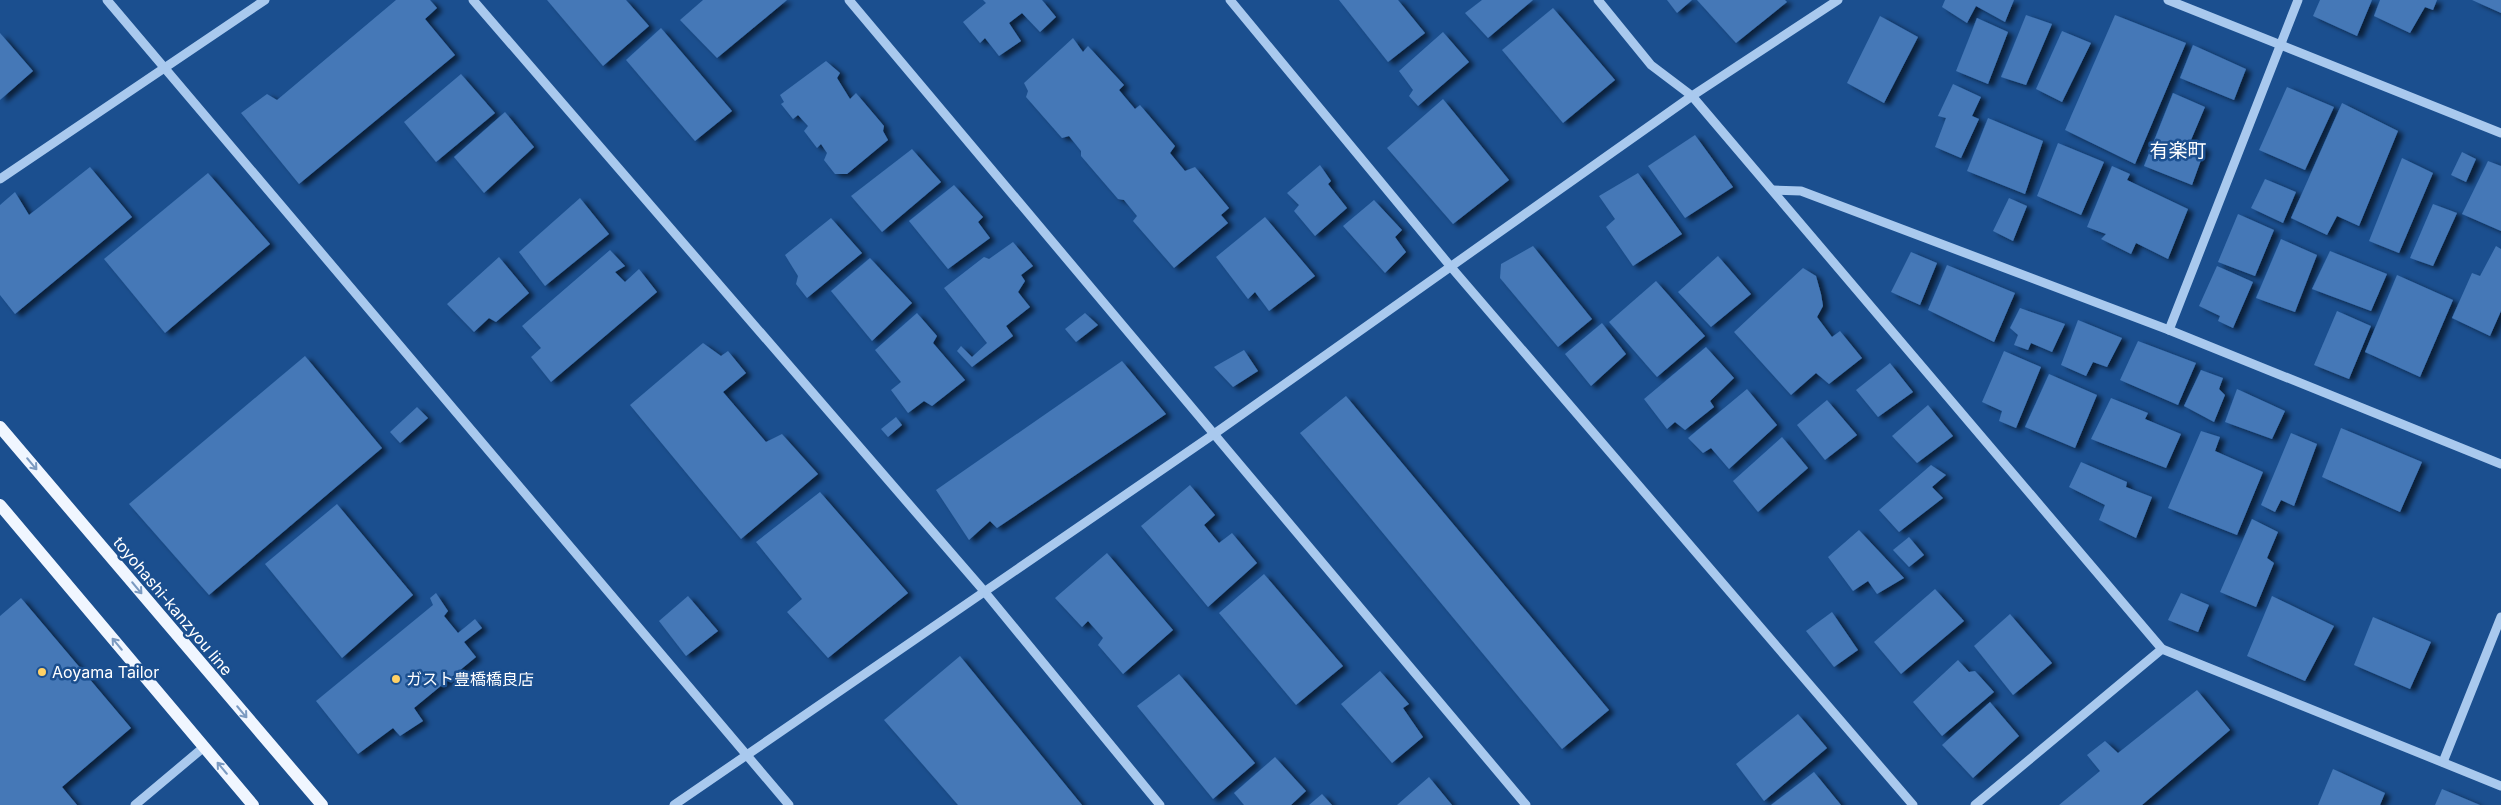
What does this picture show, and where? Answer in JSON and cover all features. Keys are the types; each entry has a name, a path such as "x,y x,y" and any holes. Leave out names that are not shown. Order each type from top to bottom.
{"main road":[{"name":"toyohashi-kanzyou line","path":"0,427 322,805"},
{"path":"0,505 253,805"}],"street":[{"path":"107,0 789,805"},
{"path":"0,179 265,0"},
{"path":"473,0 984,591 1160,805"},
{"path":"849,0 1526,805"},
{"path":"1230,0 1451,266 1913,805"},
{"path":"1598,0 1651,65 1692,96 2162,649 2501,786"},
{"path":"674,805 1214,434 1692,96 1838,0"},
{"path":"2168,0 2501,132"},
{"path":"2169,330 2298,0"},
{"path":"1773,190 1801,191 2169,330 2501,464"},
{"path":"2443,762 2501,616"},
{"path":"1975,805 2162,649"},
{"path":"135,805 204,747"}],"building":[{"path":"396,0 430,0 437,8 425,19 455,55 299,184 241,113 267,94 277,100"},
{"path":"547,0 626,0 649,26 603,66"},
{"path":"703,0 787,0 717,58 680,20"},
{"path":"983,0 1042,0 1056,17 1040,32 1022,13 1009,23 1021,41 999,56 985,38 980,43 963,22 986,3"},
{"path":"1339,0 1398,0 1425,33 1388,62"},
{"path":"1482,0 1533,0 1488,38 1465,13"},
{"path":"1667,0 1692,0 1677,13"},
{"path":"1697,0 1785,0 1787,2 1736,43"},
{"path":"1945,0 2014,0 2005,22 1976,6 1967,23 1942,7"},
{"path":"2320,0 2372,0 2357,36 2313,16"},
{"path":"2380,0 2437,0 2433,10 2425,7 2410,33 2374,16"},
{"path":"2472,0 2501,0 2501,13"},
{"path":"1553,8 1615,80 1563,123 1502,50"},
{"path":"2026,15 2052,24 2026,85 2001,77"},
{"path":"2115,15 2186,43 2135,164 2065,130"},
{"path":"1880,16 1918,37 1884,103 1847,83"},
{"path":"1977,18 2008,32 1988,84 1956,71"},
{"path":"661,28 732,111 695,141 626,60"},
{"path":"2062,31 2091,43 2062,102 2036,89"},
{"path":"1443,32 1469,62 1418,106 1409,96 1413,90 1399,71"},
{"path":"0,33 33,71 0,100"},
{"path":"1073,38 1083,52 1088,46 1124,85 1119,90 1135,109 1140,105 1175,146 1170,153 1185,171 1195,167 1229,208 1221,215 1228,223 1174,268 1133,221 1137,216 1124,200 1118,199 1081,156 1081,151 1069,136 1062,138 1026,97 1028,91 1024,83"},
{"path":"2193,45 2246,69 2234,100 2180,78"},
{"path":"826,61 840,73 837,78 850,99 856,93 884,126 883,131 888,140 847,174 835,174 824,160 827,153 821,144 817,148 804,131 808,126 798,115 793,119 781,104 784,102 780,95"},
{"path":"461,74 495,113 436,162 404,122"},
{"path":"1953,84 1981,97 1972,116 1979,119 1961,158 1935,147 1946,118 1938,116"},
{"path":"2287,87 2334,107 2305,170 2259,150"},
{"path":"2173,93 2205,107 2191,140 2205,149 2192,185 2144,166"},
{"path":"1443,99 1509,180 1453,224 1387,148"},
{"path":"2342,103 2398,131 2359,226 2337,216 2327,235 2291,218"},
{"path":"505,112 534,147 484,193 454,157"},
{"path":"1988,118 2043,141 2025,194 1967,171"},
{"path":"1695,135 1733,187 1685,218 1648,166"},
{"path":"2058,143 2104,162 2081,215 2037,196"},
{"path":"912,149 941,182 882,232 851,196"},
{"path":"2462,152 2476,159 2466,182 2451,175"},
{"path":"2402,158 2433,173 2399,253 2369,241"},
{"path":"2488,161 2501,166 2501,231 2462,214"},
{"path":"1320,165 1331,181 1328,184 1347,208 1315,236 1294,211 1299,205 1287,193"},
{"path":"2112,166 2130,174 2127,180 2188,209 2168,259 2136,243 2131,254 2101,239 2106,234 2087,227"},
{"path":"90,167 132,217 15,314 0,295 0,205 15,192 29,215"},
{"path":"208,173 270,244 165,333 104,259"},
{"path":"1638,173 1682,234 1633,266 1606,227 1615,219 1599,196"},
{"path":"2265,179 2296,192 2283,223 2251,208"},
{"path":"954,185 983,217 978,222 990,238 948,269 909,221"},
{"path":"580,198 609,234 545,286 519,252"},
{"path":"2009,198 2027,206 2013,241 1993,231"},
{"path":"1374,200 1402,230 1395,237 1406,252 1385,273 1343,226"},
{"path":"2433,204 2457,213 2433,266 2410,258"},
{"path":"2238,214 2274,230 2255,276 2218,262"},
{"path":"1265,217 1315,276 1269,311 1255,292 1248,299 1216,257"},
{"path":"831,218 862,253 807,298 796,284 798,276 785,255"},
{"path":"2281,239 2317,255 2295,312 2256,298"},
{"path":"1013,242 1033,266 1021,275 1025,281 1018,292 1030,307 1006,326 1013,336 972,367 957,351 961,346 972,357 987,343 944,288 984,257 989,259"},
{"path":"1533,246 1592,319 1558,347 1500,278 1501,264"},
{"path":"2496,246 2501,249 2501,311 2490,336 2452,318 2472,273 2480,276"},
{"path":"610,250 625,266 615,272 625,282 639,269 657,292 551,382 531,357 541,348 522,326"},
{"path":"2330,251 2387,274 2371,311 2312,289"},
{"path":"1911,252 1937,263 1920,305 1891,292"},
{"path":"1718,256 1751,294 1711,327 1678,292"},
{"path":"499,257 529,293 496,322 489,318 474,332 447,304"},
{"path":"870,258 912,303 872,341 831,291"},
{"path":"1947,265 2015,293 1994,342 1928,310"},
{"path":"2217,266 2253,282 2233,328 2218,321 2220,316 2199,306"},
{"path":"1803,268 1816,276 1823,306 1817,317 1832,337 1840,331 1862,358 1829,384 1816,373 1791,395 1734,332"},
{"path":"2397,275 2453,300 2420,377 2365,352"},
{"path":"1656,281 1705,336 1657,377 1609,322"},
{"path":"2020,308 2065,324 2052,352 2031,343 2028,350 2014,345 2018,335 2010,328"},
{"path":"2337,311 2371,326 2349,379 2314,365"},
{"path":"917,313 937,336 933,343 965,380 932,406 924,401 908,413 891,390 901,382 875,350"},
{"path":"1085,313 1098,325 1076,342 1065,329"},
{"path":"2078,320 2122,338 2107,367 2093,362 2086,376 2061,365"},
{"path":"1602,323 1626,354 1591,386 1565,354"},
{"path":"2138,341 2196,363 2178,405 2120,380"},
{"path":"703,343 721,356 728,351 746,373 723,392 766,442 782,434 818,474 741,539 630,405"},
{"path":"1706,347 1734,378 1710,401 1714,407 1685,430 1675,422 1667,429 1644,399"},
{"path":"1244,350 1258,371 1233,387 1214,367"},
{"path":"2004,351 2041,367 2016,428 1999,421 2002,411 1982,402"},
{"path":"305,356 382,448 209,595 129,504"},
{"path":"1122,361 1166,414 997,528 990,521 969,540 936,490"},
{"path":"1890,363 1913,392 1878,417 1856,390"},
{"path":"2201,370 2223,378 2219,389 2225,395 2214,422 2184,406"},
{"path":"2049,374 2097,395 2075,448 2025,427"},
{"path":"1747,389 1777,425 1729,469 1711,448 1703,453 1688,438"},
{"path":"2237,389 2285,411 2272,439 2225,422"},
{"path":"1346,396 1609,710 1562,749 1300,433"},
{"path":"2111,398 2148,413 2145,419 2181,434 2166,468 2091,439"},
{"path":"1827,400 1857,435 1825,460 1797,425"},
{"path":"1928,405 1953,436 1917,463 1892,436"},
{"path":"417,407 428,418 400,443 390,432"},
{"path":"896,417 902,425 888,437 881,429"},
{"path":"2341,428 2422,462 2400,512 2322,477"},
{"path":"2201,431 2220,437 2215,451 2263,472 2237,535 2168,508"},
{"path":"2291,433 2317,444 2294,506 2281,500 2275,512 2261,505"},
{"path":"1782,437 1808,468 1758,512 1733,481"},
{"path":"2081,462 2127,482 2126,487 2152,497 2136,538 2099,520 2105,505 2069,487"},
{"path":"1931,465 1946,475 1932,487 1943,498 1899,532 1879,510"},
{"path":"1190,485 1215,515 1204,525 1219,543 1232,533 1257,563 1208,607 1141,526"},
{"path":"820,492 908,593 828,658 787,612 802,599 756,542"},
{"path":"337,504 413,595 342,658 265,564"},
{"path":"2252,519 2278,532 2267,558 2274,563 2256,607 2220,592"},
{"path":"1859,530 1904,578 1877,594 1868,581 1853,591 1828,557"},
{"path":"1909,537 1924,555 1909,567 1893,550"},
{"path":"1107,553 1173,630 1123,674 1098,645 1103,638 1088,621 1082,627 1055,598"},
{"path":"1264,574 1343,666 1296,705 1219,613"},
{"path":"1935,589 1964,621 1901,674 1874,642"},
{"name":"ガスト豊橋橋良店","path":"436,593 448,611 444,616 458,633 475,619 482,628 464,642 476,657 414,708 423,721 400,736 393,728 358,754 316,701 433,605 430,598"},
{"path":"2181,593 2209,605 2198,632 2168,620"},
{"path":"688,596 718,631 686,656 659,621"},
{"path":"2272,596 2334,626 2305,681 2247,656"},
{"name":"Aoyama Tailor","path":"21,598 131,728 62,787 77,805 0,805 0,616"},
{"path":"1832,612 1858,650 1834,667 1806,631"},
{"path":"2010,614 2052,663 2013,695 1974,646"},
{"path":"2373,617 2431,642 2410,689 2354,665"},
{"path":"960,656 1082,805 958,805 884,720"},
{"path":"1958,660 1969,672 1975,671 1994,692 1942,736 1913,702"},
{"path":"1380,671 1409,704 1403,708 1423,737 1392,763 1341,704"},
{"path":"1179,674 1255,763 1213,799 1137,706"},
{"path":"2197,690 2230,730 2142,805 2059,805 2100,771 2087,755 2105,741 2118,753"},
{"path":"1990,702 2019,736 1973,778 1942,745"},
{"path":"1798,714 1827,748 1764,801 1736,764"},
{"path":"1275,757 1306,791 1291,805 1244,805 1234,793"},
{"path":"2333,769 2385,793 2380,805 2318,805"},
{"path":"1814,772 1841,805 1771,805"},
{"path":"1429,777 1452,805 1397,805"},
{"path":"2442,789 2480,805 2435,805"},
{"path":"1322,794 1332,805 1309,805"}],"place":[{"name":"Aoyama Tailor","path":"42,672"},
{"name":"ガスト豊橋橋良店","path":"396,679"}],"district":[{"name":"有楽町","path":"2178,150"}]}
